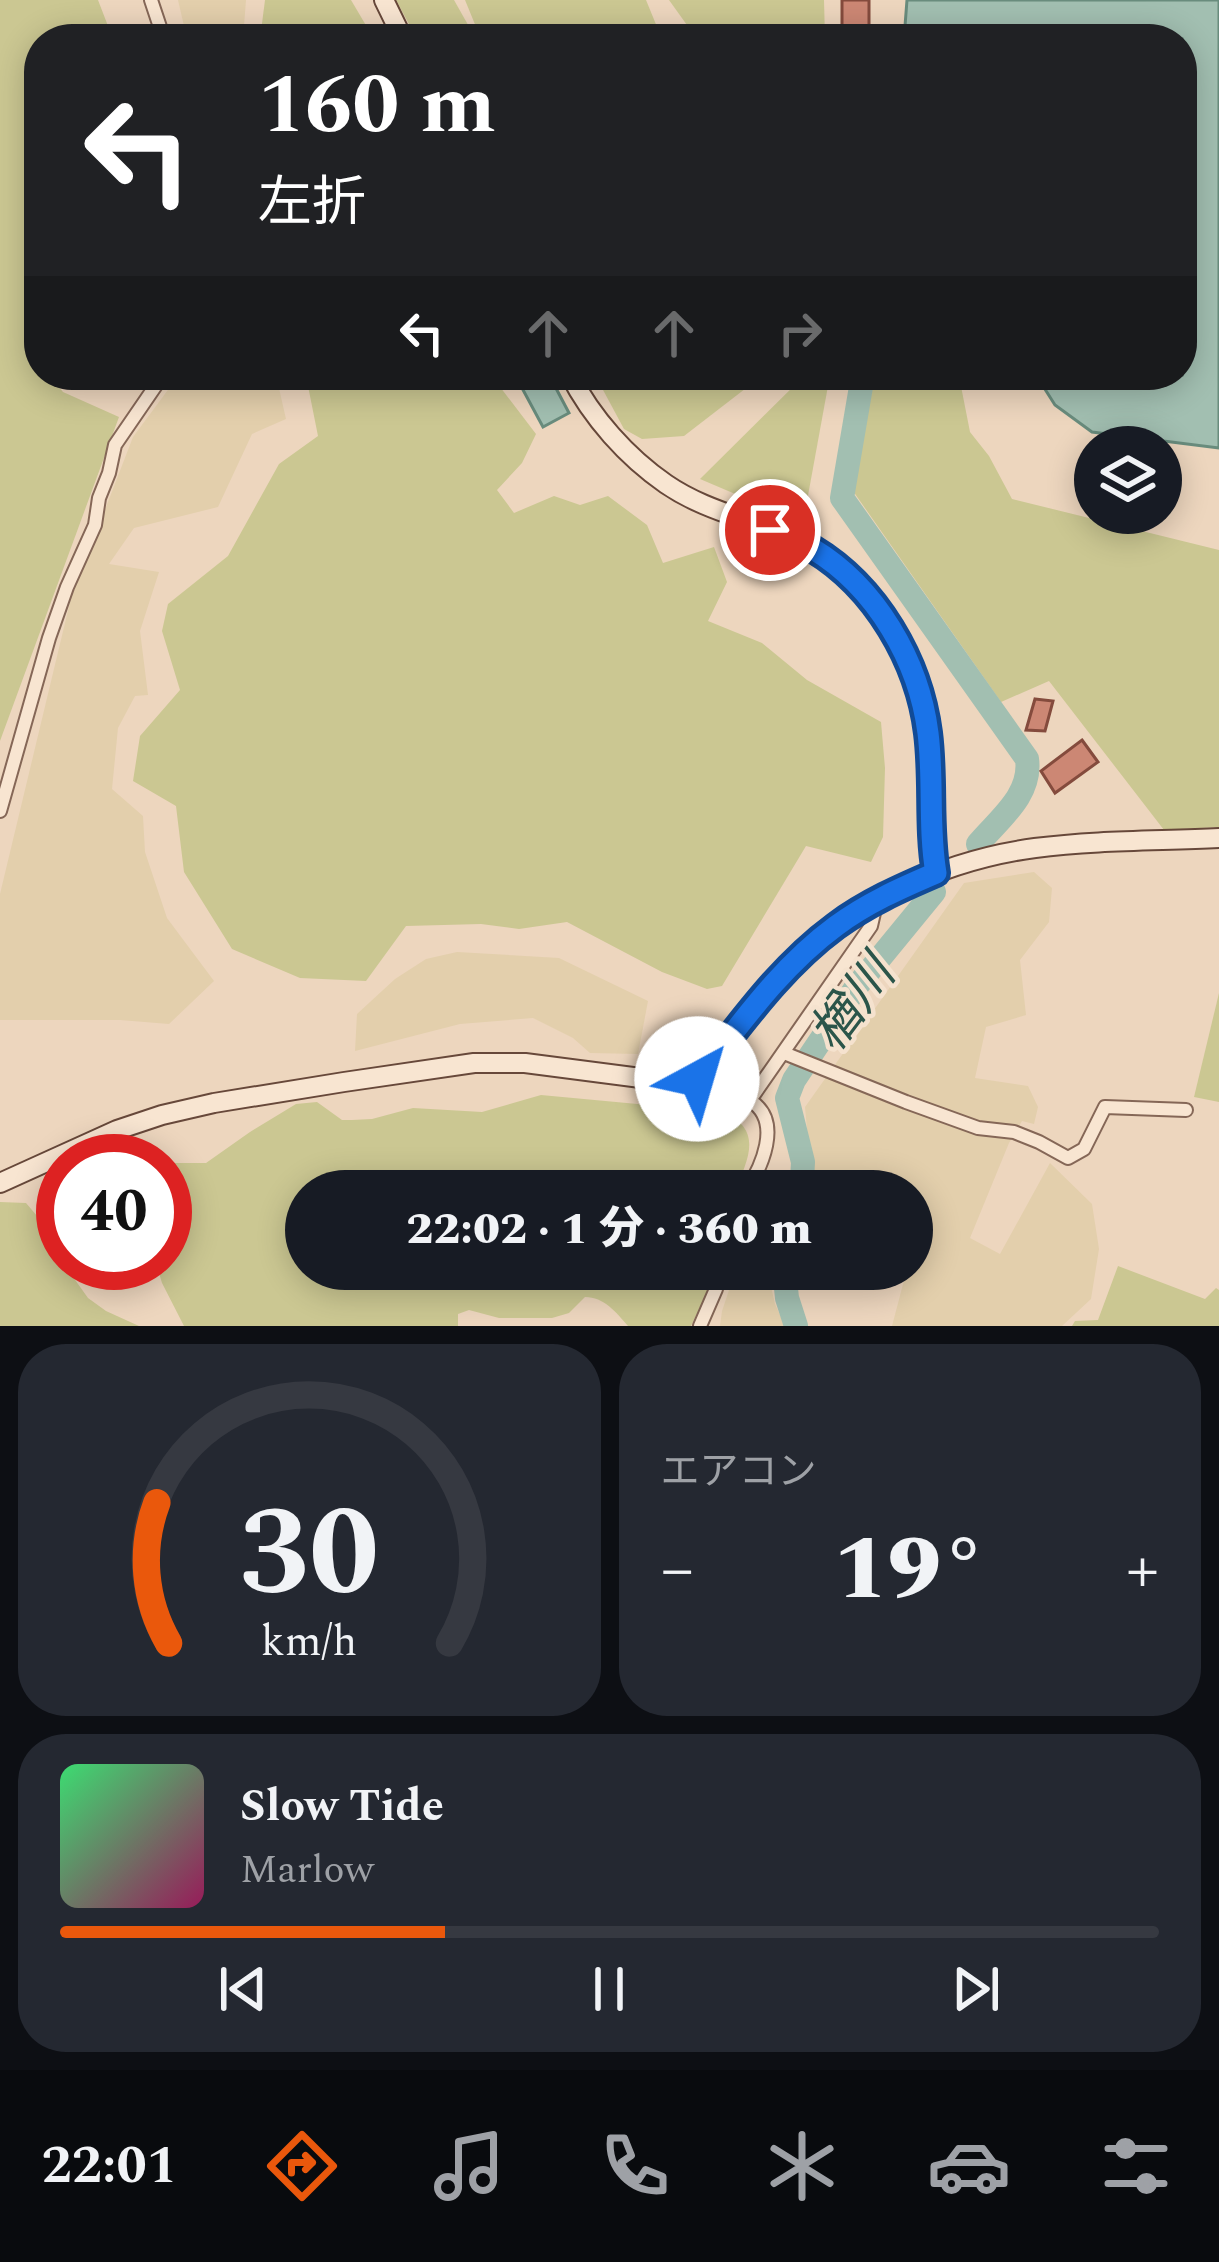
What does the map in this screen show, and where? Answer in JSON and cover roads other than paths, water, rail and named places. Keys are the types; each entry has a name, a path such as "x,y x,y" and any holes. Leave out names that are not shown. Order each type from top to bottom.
{"street":[{"path":"0,811 49,638 95,526 115,445 153,390"},
{"path":"578,390 628,455 669,486 716,511 814,550 852,580 880,613 907,656 922,696 929,735 931,846 936,873"},
{"path":"0,1183 162,1115 365,1078 474,1063 525,1063 687,1084 697,1079 783,972 831,929 936,873 1031,849 1219,838"},
{"path":"750,1100 872,926 877,901"},
{"path":"784,1053 978,1128 1014,1132 1069,1158 1084,1149 1106,1107 1186,1110"},
{"path":"697,1079 710,1089 750,1100 764,1117 764,1160 758,1170"},
{"path":"700,1326 716,1290"}],"waterway":[{"name":"楢川","path":"860,390 842,498 1027,759 1019,795 978,844"},
{"name":"楢川","path":"803,1170 787,1098 794,1080 857,986 934,892"},
{"name":"楢川","path":"786,1290 796,1326"}]}
